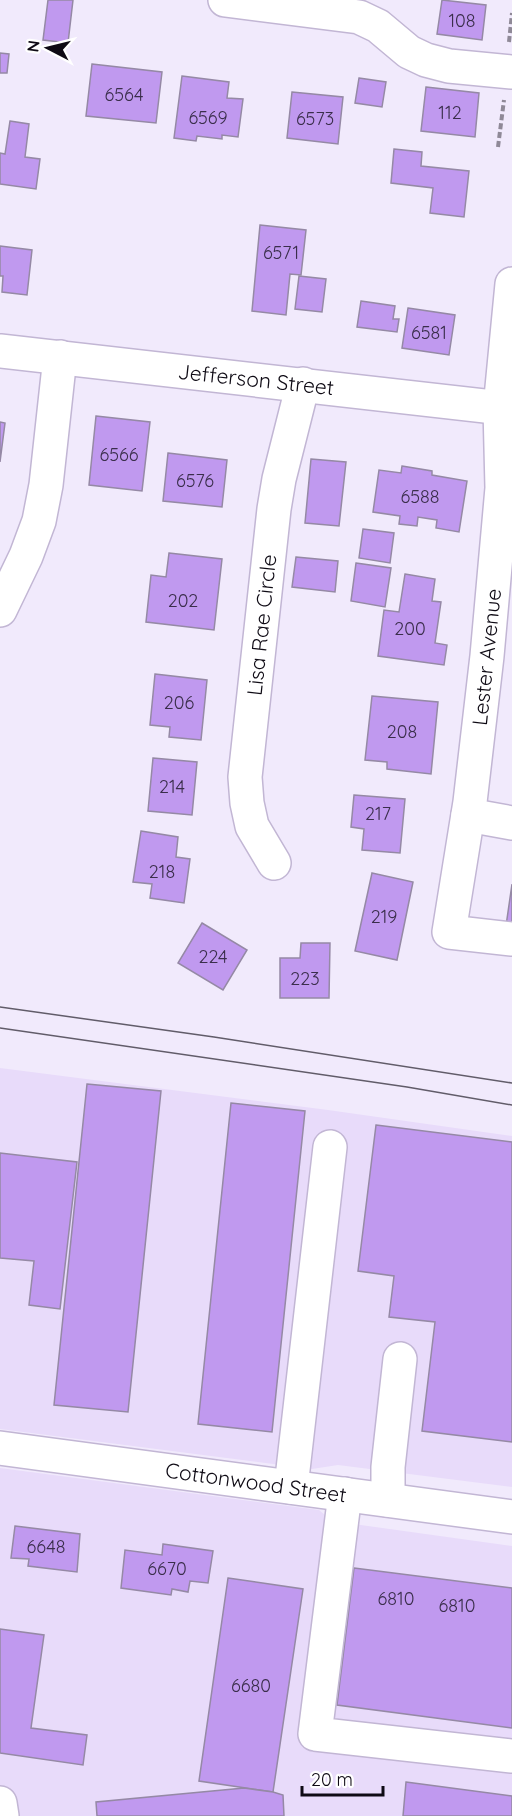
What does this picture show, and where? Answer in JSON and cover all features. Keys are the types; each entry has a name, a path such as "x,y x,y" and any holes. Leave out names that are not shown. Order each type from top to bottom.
{"street":[{"path":"225,0 359,18 378,26 409,52 426,60 508,82"},
{"name":"Lester Avenue","path":"512,284 502,488 487,656 468,815 449,932 512,939"},
{"name":"Jefferson Street","path":"0,351 506,409"},
{"path":"0,610 26,556 39,521 46,485 60,357"},
{"name":"Lisa Rae Circle","path":"274,862 252,826 245,777 274,509 279,479 303,384"},
{"path":"468,815 512,823"},
{"path":"291,1487 330,1147"},
{"path":"388,1500 388,1467 400,1359"},
{"name":"Cottonwood Street","path":"0,1448 512,1517"},
{"path":"345,1494 315,1734 512,1756"},
{"path":"0,1803 2,1816"}],"path":[{"path":"498,147 508,82"}],"shaded area":[{"path":"0,1068 512,1136 512,1487 338,1465 312,1469 0,1429"},
{"path":"0,1468 319,1510 332,1521 512,1546 512,1816 0,1816"}],"building":[{"path":"48,0 73,0 68,43 43,40"},
{"path":"442,0 486,5 482,40 437,34"},
{"path":"0,53 9,54 7,73 0,73"},
{"path":"92,64 162,72 156,123 86,116"},
{"path":"182,76 229,82 227,98 243,99 238,137 222,135 222,139 197,136 196,141 174,138"},
{"path":"359,78 386,82 382,107 355,103"},
{"path":"426,87 479,93 475,137 421,131"},
{"path":"292,92 343,97 338,144 287,138"},
{"path":"10,121 29,124 25,157 40,159 36,189 0,184 0,153 5,154"},
{"path":"394,149 422,152 421,166 469,171 464,217 430,213 433,188 391,183"},
{"path":"260,225 306,230 301,275 290,274 286,315 252,311"},
{"path":"0,246 32,250 27,295 2,292"},
{"path":"299,276 326,279 322,312 295,309"},
{"path":"361,301 395,306 393,319 399,319 397,332 357,327"},
{"path":"408,308 455,315 449,355 402,348"},
{"path":"96,416 150,422 142,491 89,485"},
{"path":"0,422 5,423 0,462"},
{"path":"168,453 227,460 222,507 163,501"},
{"path":"311,459 346,462 339,526 305,523"},
{"path":"402,466 432,471 432,475 467,481 459,532 436,528 437,520 418,517 417,526 399,524 400,516 373,512 379,470 401,473"},
{"path":"363,529 394,533 390,563 359,558"},
{"path":"169,553 222,559 214,630 146,622 151,575 166,577"},
{"path":"296,557 338,561 335,592 292,587"},
{"path":"356,563 391,568 385,607 351,601"},
{"path":"405,574 435,579 432,601 441,602 435,643 447,645 444,665 378,656 384,610 399,612"},
{"path":"155,674 207,680 201,740 169,737 170,727 150,725"},
{"path":"372,696 438,702 431,774 387,769 387,762 365,760"},
{"path":"153,758 197,762 192,815 148,811"},
{"path":"354,795 405,799 400,853 362,850 364,829 351,827"},
{"path":"141,831 178,837 176,857 190,859 184,903 150,898 152,884 133,882"},
{"path":"372,873 413,882 397,960 355,951"},
{"path":"512,884 512,927 506,926"},
{"path":"202,923 247,950 223,990 178,963"},
{"path":"301,943 330,943 329,998 280,998 280,958 300,958"},
{"path":"87,1084 161,1091 128,1412 54,1405"},
{"path":"231,1103 305,1111 272,1432 198,1424"},
{"path":"376,1125 512,1142 512,1442 422,1431 435,1322 389,1317 394,1276 358,1271"},
{"path":"0,1153 77,1162 60,1309 29,1305 34,1261 0,1258"},
{"path":"15,1526 80,1534 77,1572 28,1566 29,1559 11,1558"},
{"path":"163,1544 213,1551 208,1583 190,1581 188,1592 172,1589 171,1595 121,1588 125,1550 162,1555"},
{"path":"354,1568 512,1588 512,1728 337,1705"},
{"path":"228,1578 303,1589 273,1792 199,1781"},
{"path":"0,1629 44,1635 31,1728 87,1735 83,1765 0,1753"},
{"path":"406,1782 512,1796 512,1816 403,1816"},
{"path":"244,1788 283,1795 284,1816 97,1816 96,1802"}],"tram line":[{"path":"0,1007 512,1083"},
{"path":"0,1028 407,1087 512,1105"}]}
